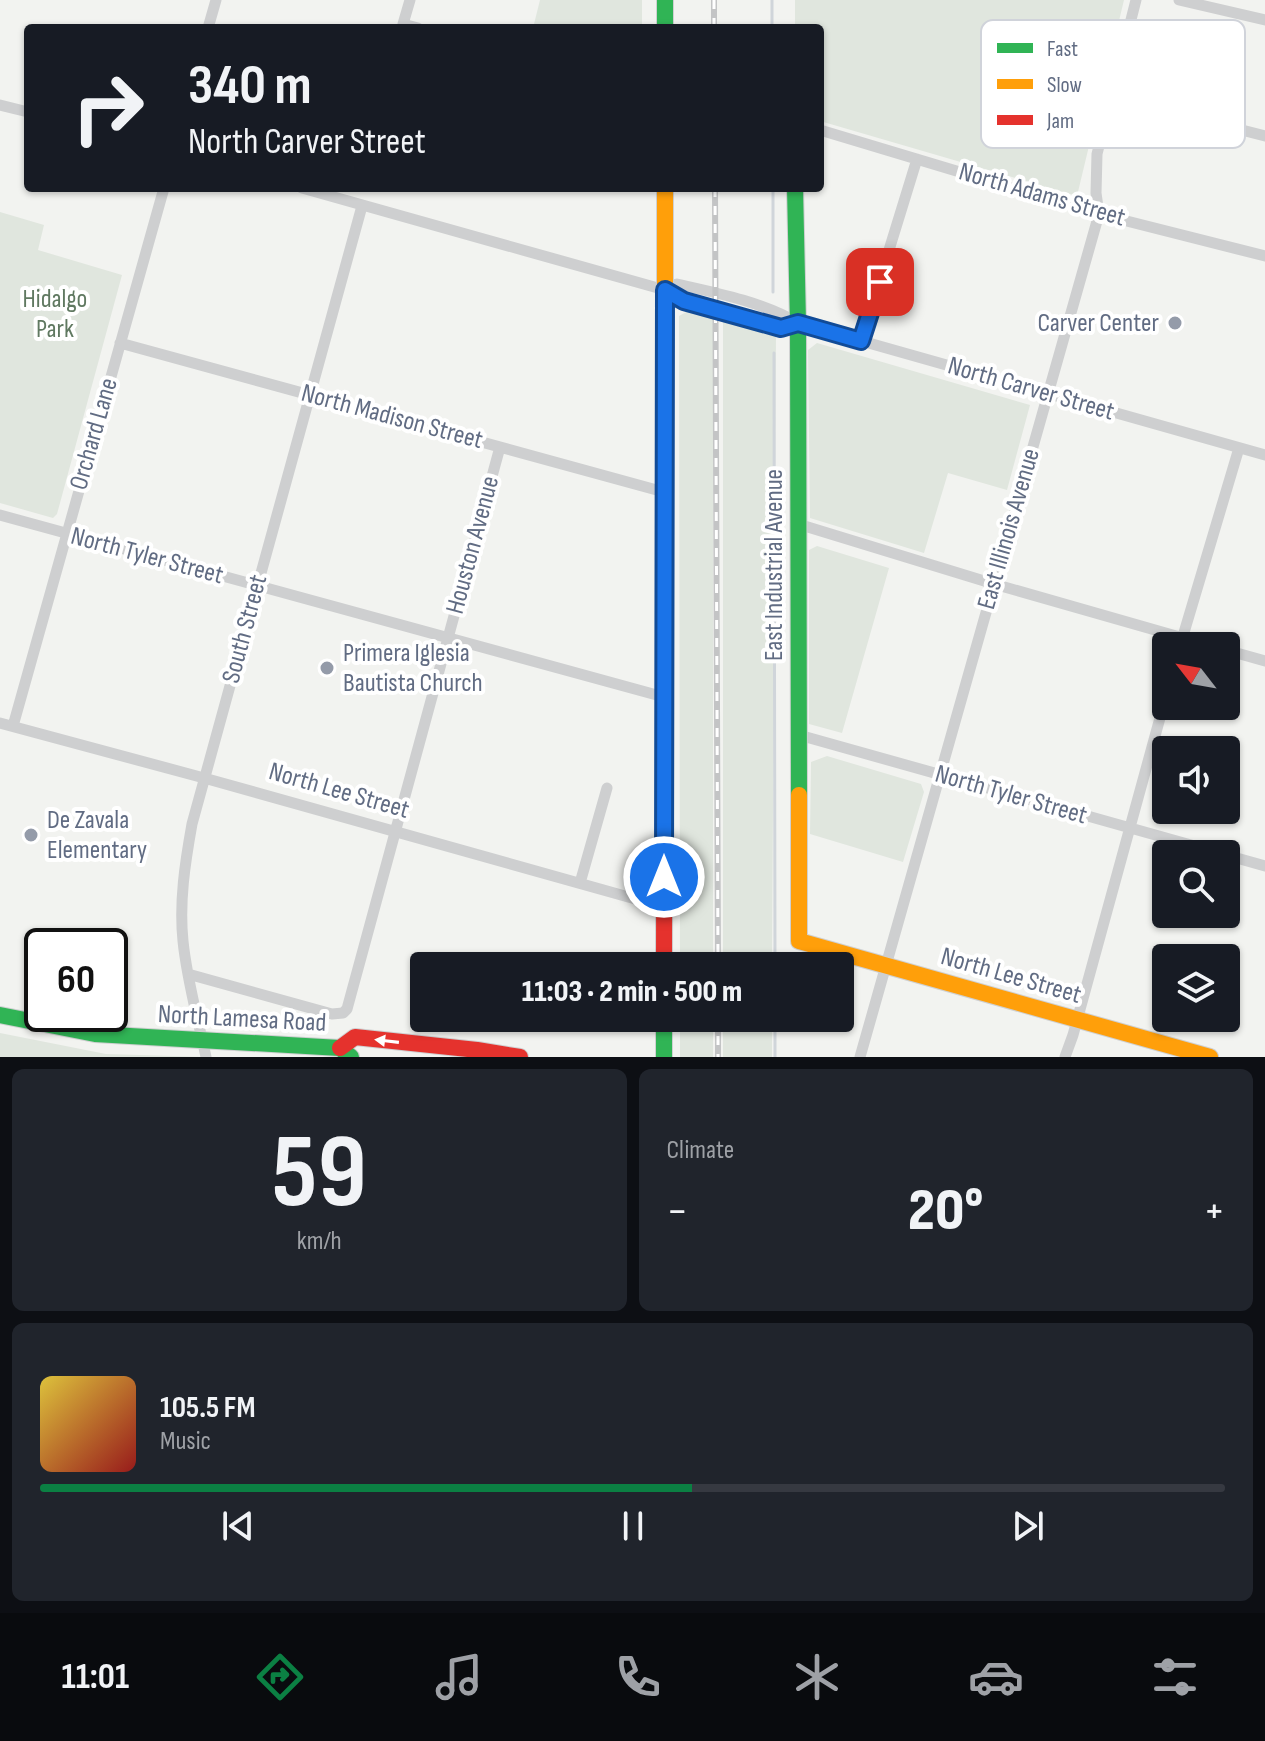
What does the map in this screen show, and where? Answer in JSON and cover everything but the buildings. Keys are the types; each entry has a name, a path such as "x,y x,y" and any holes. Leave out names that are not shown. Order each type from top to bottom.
{"main road":[{"path":"665,0 665,24"},
{"path":"664,952 665,192"},
{"name":"East Industrial Avenue","path":"795,192 799,941"},
{"name":"North Lee Street","path":"799,941 1210,1057"},
{"name":"North Lamesa Road","path":"0,1015 95,1034 204,1049 346,1053 355,1037 520,1057"},
{"path":"664,1032 664,1057"}],"street":[{"path":"209,24 216,0"},
{"path":"403,24 410,0"},
{"name":"East Illinois Avenue","path":"1131,20 1136,0"},
{"path":"1179,0 1265,20"},
{"path":"0,105 24,111"},
{"name":"North Adams Street","path":"824,131 1099,214 1265,256"},
{"path":"1245,131 1265,136"},
{"name":"East Illinois Avenue","path":"860,1057 1099,214 1096,193 1099,148"},
{"path":"861,341 917,159"},
{"name":"Orchard Lane","path":"13,726 163,192"},
{"name":"North Carver Street","path":"315,192 665,290 684,301 781,328 798,323 1265,455"},
{"name":"South Street","path":"204,1049 183,941 184,875 192,824 362,206"},
{"name":"North Madison Street","path":"120,343 664,492"},
{"name":"Houston Avenue","path":"188,974 322,1012 343,1013 349,1002 500,447"},
{"path":"1184,632 1239,448"},
{"name":"North Tyler Street","path":"0,515 664,697"},
{"path":"798,524 1152,633"},
{"path":"1240,654 1265,661"},
{"path":"1065,1057 1159,720"},
{"name":"North Lee Street","path":"0,723 664,907"},
{"name":"North Tyler Street","path":"799,735 1173,840"},
{"path":"580,883 607,788"},
{"name":"North Tyler Street","path":"1240,859 1265,866"}],"green space":[{"path":"540,0 642,0 642,24 534,24"},
{"path":"795,0 1124,0 1119,20 981,20 981,148 1089,148 1077,196 824,122 824,24 795,24"},
{"name":"Hidalgo Park","path":"0,212 44,225 38,250 122,275 57,514 53,518 0,503"},
{"path":"688,311 713,317 713,952 680,952 679,316"},
{"path":"723,320 776,335 772,952 723,952"},
{"path":"817,343 1030,405 1007,490 948,473 924,553 810,518 808,350"},
{"path":"817,546 889,568 842,733 809,724 809,550"},
{"path":"827,756 921,784 924,792 903,862 810,834 811,762"},
{"path":"680,1032 713,1032 713,1057 680,1057"},
{"path":"723,1032 772,1032 772,1057 723,1057"},
{"path":"0,1033 106,1054 207,1057 0,1057"}],"waterway":[{"path":"772,0 772,24"},
{"path":"773,192 773,292"},
{"path":"774,353 775,952"},
{"path":"775,1032 775,1057"}],"railway":[{"path":"714,0 714,24"},
{"path":"715,192 718,952"},
{"path":"718,1032 718,1057"}],"traffic: fast":[{"path":"665,0 665,24"},
{"path":"795,192 799,795"},
{"path":"0,1015 95,1034 340,1048 351,1057"},
{"path":"664,1032 664,1057"}],"traffic: slow":[{"path":"665,192 665,455"},
{"path":"799,795 799,941 1210,1057"}],"traffic: jam":[{"path":"664,952 665,455"},
{"path":"340,1048 355,1037 520,1057"}],"place":[{"name":"Carver Center","path":"1175,323"},
{"name":"Primera Iglesia Bautista Church","path":"327,668"},
{"name":"De Zavala Elementary","path":"31,835"}],"route":[{"path":"664,877 665,290 684,301 781,328 798,323 861,341 880,282"}]}
